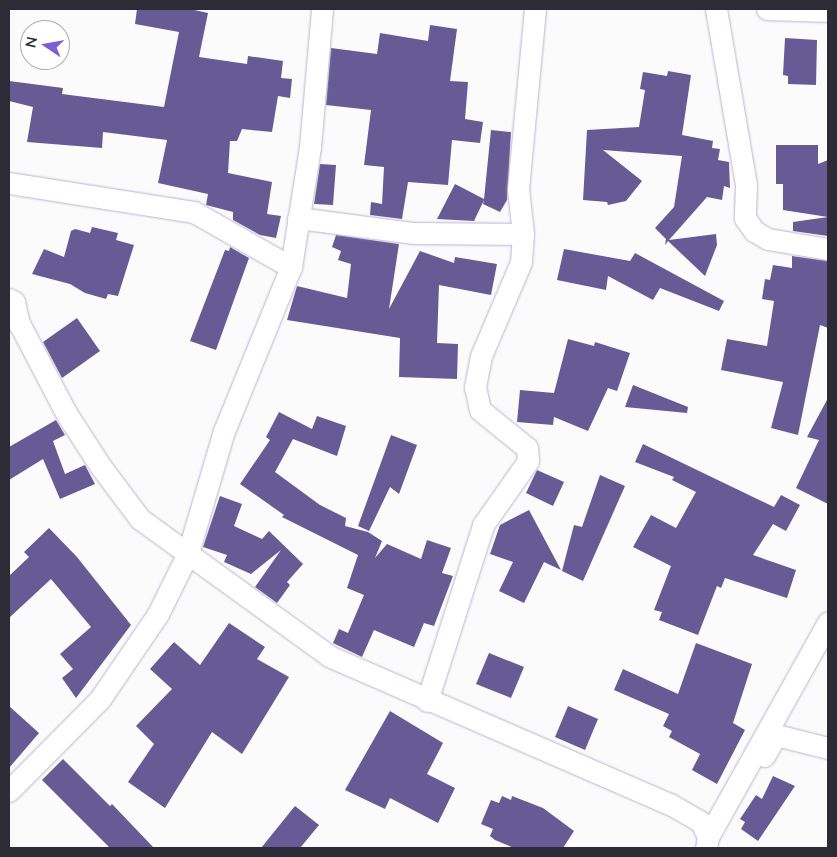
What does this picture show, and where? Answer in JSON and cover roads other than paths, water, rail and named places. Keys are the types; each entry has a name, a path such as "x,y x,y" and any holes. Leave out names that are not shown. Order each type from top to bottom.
{"street":[{"path":"9,791 100,699 158,614 188,553 224,431 291,267 310,146 322,9"},
{"path":"427,701 483,525 528,461 527,448 480,410 476,387 481,356 521,262 523,234 518,189 534,9"},
{"path":"716,9 746,185 745,218 754,231 768,239 828,250"},
{"path":"767,9 828,11"},
{"path":"9,183 194,212 291,267"},
{"path":"298,218 414,233 523,234"},
{"path":"9,299 14,302 20,323 66,413 101,467 140,519 329,656 427,701 515,735 670,804 701,822 711,844"},
{"path":"711,844 828,622"},
{"path":"711,844 738,802 776,735 828,748"}]}
